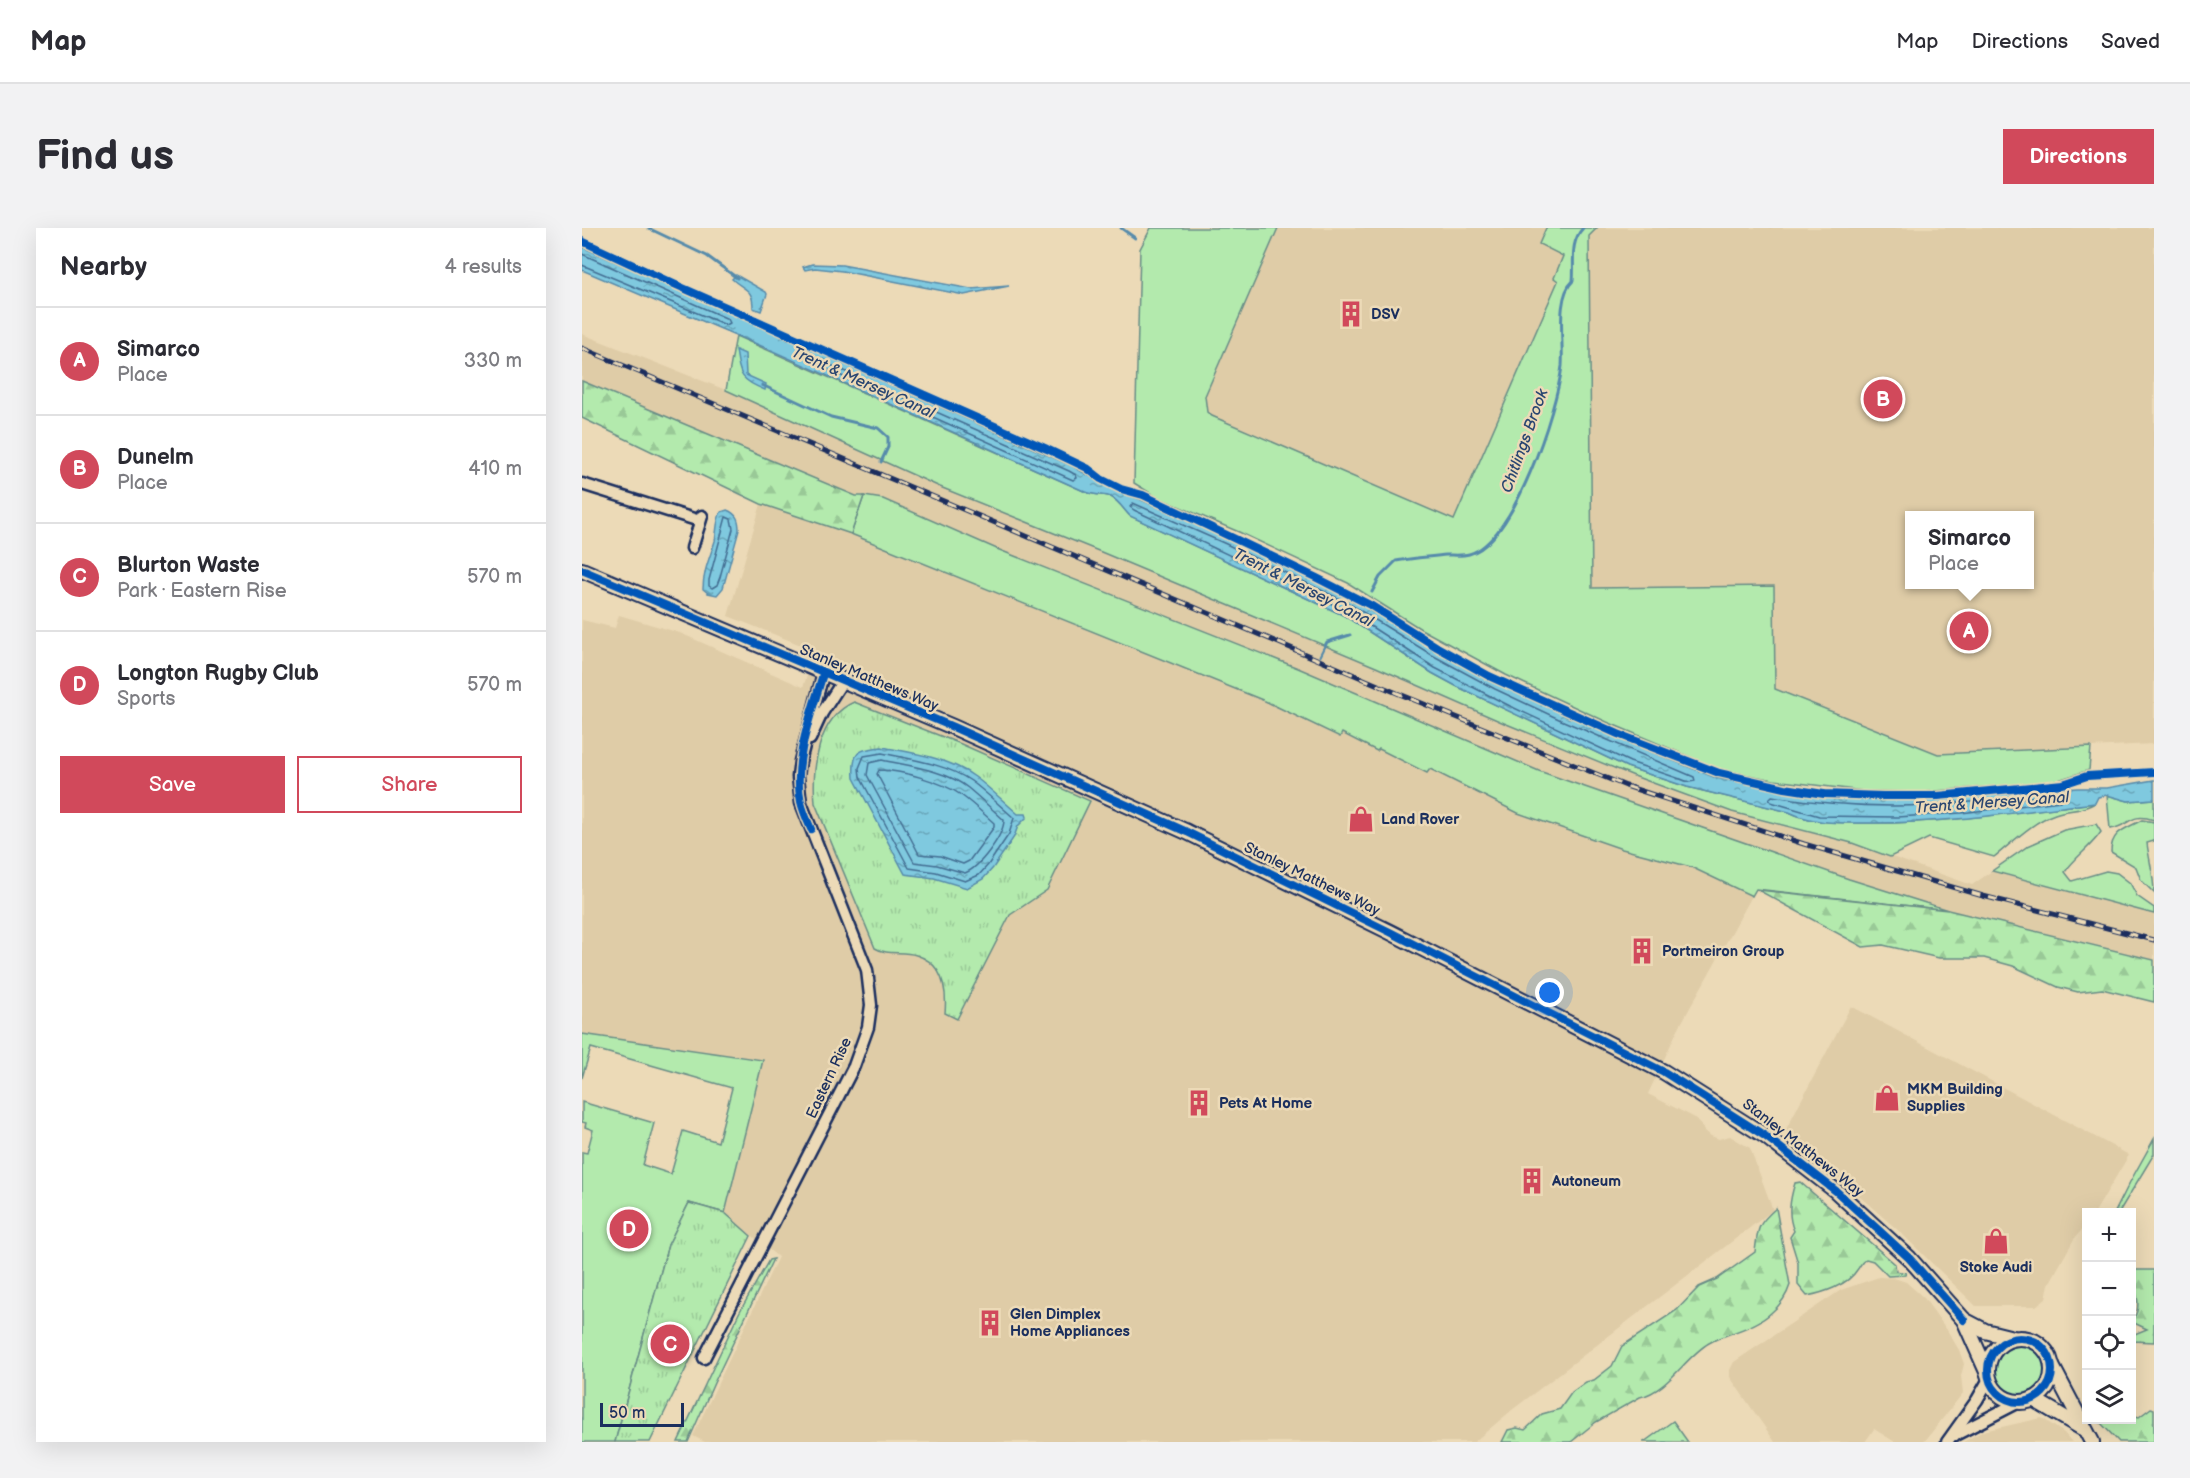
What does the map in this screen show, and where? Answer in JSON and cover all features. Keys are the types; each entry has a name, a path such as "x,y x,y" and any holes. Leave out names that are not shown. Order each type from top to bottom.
{"main road":[{"name":"Stanley Matthews Way","path":"582,570 953,728 1187,832 1390,932 1664,1072 1766,1137 1836,1191 1909,1258 1964,1320 1989,1376"},
{"name":"Stanley Matthews Way","path":"1964,1320 1985,1331 2013,1338"},
{"path":"2052,1366 2049,1385 2042,1394 2019,1402 2003,1397 1993,1388 1988,1366 1993,1352 1999,1345 2013,1338 2022,1337 2045,1348 2092,1442"},
{"path":"2033,1399 2084,1429"}],"street":[{"path":"582,484 701,518 692,548"},
{"name":"Eastern Rise","path":"704,1358 854,1066 868,1027 871,1005 867,970 801,802 798,777 800,761 823,674"},
{"name":"Eastern Rise","path":"800,761 822,713 842,682"},
{"path":"1950,1439 1977,1400 1989,1376"},
{"path":"1950,1439 2019,1402"}],"shaded area":[{"path":"1278,228 1546,228 1539,244 1563,256 1554,278 1559,281 1454,521 1207,412 1205,396"},
{"path":"1597,228 2154,228 2154,744 1938,754 1775,689 1774,587 1592,588 1589,236"},
{"path":"582,334 726,390 940,487 1101,552 1634,776 1732,812 1852,843 1972,885 1992,871 2154,914 2154,960 1948,910 1849,879 1701,839 997,549 883,499 856,496 582,381"},
{"path":"761,504 851,534 1265,701 1339,737 1342,733 1377,751 1379,748 1427,773 1429,769 1518,813 1622,849 1691,867 1752,896 1677,1031 1648,1094 1697,1119 1711,1136 1719,1139 1730,1136 1750,1148 1773,1210 1512,1410 1474,1442 705,1442 693,1436 778,1257 725,1213 763,1061 582,1034 582,620 615,628 619,615 680,633 803,687 816,651 728,616"},
{"path":"1851,1006 2129,1155 2097,1208 2082,1208 2082,1230 2074,1239 2049,1284 2046,1298 2036,1306 1976,1306 1900,1232 1785,1131"},
{"path":"1879,1277 1906,1282 1924,1298 1959,1350 1964,1364 1961,1376 1963,1393 1924,1442 1895,1442 1874,1429 1865,1442 1775,1442 1730,1377 1730,1370 1734,1362 1841,1290"},
{"path":"2042,1418 2064,1433 2072,1442 1963,1442 1983,1431"}],"green space":[{"path":"1151,228 1278,228 1205,396 1207,412 1454,520 1558,281 1554,278 1563,256 1539,244 1546,228 1597,228 1589,236 1592,588 1774,586 1775,689 1938,754 2091,747 2089,770 2055,781 1923,792 1864,791 1774,780 1719,769 1607,722 1506,675 1421,629 1348,583 1157,497 1134,483 1140,249"},
{"path":"736,336 1086,492 1111,497 1130,516 1345,616 1432,673 1456,686 1627,767 1687,787 1827,822 1923,822 2095,803 2085,808 2060,812 2038,822 1994,857 1929,838 1890,857 1852,843 1732,812 1634,776 1504,723 1376,667 940,487 726,390"},
{"path":"582,381 856,496 864,496 851,534 761,504 582,418"},
{"path":"864,496 883,499 997,549 1298,668 1539,771 1849,879 1948,910 1756,889 1752,896 1691,867 1622,849 1518,813 1430,769 1427,773 1342,733 1340,737 1265,701 851,534"},
{"path":"854,702 961,744 1090,801 1047,890 1010,915 957,1019 945,1013 944,987 938,971 932,964 916,955 885,952 875,948 815,803 816,760 825,732 832,720"},
{"path":"2107,795 2128,801 2154,799 2154,820 2135,819 2110,829"},
{"path":"2142,820 2154,822 2154,841 2147,843 2154,893 2141,880 2136,867 2111,852 2117,835"},
{"path":"2096,824 2101,832 2065,872 2072,881 2106,871 2117,873 2130,883 2137,896 2154,908 2154,914 1992,871 2028,846 2064,830"},
{"path":"1758,890 1948,910 2154,960 2154,1002 2102,989 2078,992 2058,987 2013,966 1984,958 1939,958 1883,945 1863,947"},
{"path":"582,1034 763,1060 725,1213 689,1203 668,1245 615,1442 582,1442 582,1152 587,1153 593,1130 585,1127 586,1123 582,1122 582,1102 654,1123 643,1165 671,1174 683,1131 718,1142 732,1088 591,1048 582,1078"},
{"path":"2154,1139 2154,1154 2121,1208 2117,1208"},
{"path":"1800,1182 1895,1264 1896,1271 1906,1273 1905,1275 1888,1276 1873,1261 1866,1259 1848,1280 1807,1296 1798,1285 1798,1263 1790,1237 1794,1231 1790,1219 1791,1201 1795,1183"},
{"path":"689,1203 725,1213 751,1236 650,1442 615,1442 668,1245"},
{"path":"1776,1208 1790,1285 1783,1300 1772,1312 1750,1326 1709,1343 1659,1388 1596,1422 1571,1442 1502,1442 1508,1430 1517,1428 1525,1430 1542,1414 1560,1409 1572,1392 1586,1382 1594,1380 1612,1366 1622,1346 1677,1310 1699,1287 1717,1279 1755,1252 1760,1227"},
{"path":"773,1259 688,1442 678,1442 739,1313 769,1260"},
{"path":"2136,1270 2154,1270 2154,1342 2136,1341 2136,1333 2147,1329 2136,1324 2138,1301"},
{"path":"2026,1346 2039,1353 2045,1361 2045,1381 2039,1389 2031,1395 2016,1396 2003,1389 1997,1381 1996,1366 2003,1353 2011,1347"},
{"path":"2151,1408 2154,1409 2154,1442 2119,1442 2102,1424 2136,1424 2136,1416 2139,1417"},
{"path":"1673,1421 1688,1442 1644,1442"}],"water":[{"name":"Trent & Mersey Canal","path":"582,247 1072,466 1115,491 1139,499 1229,539 1351,598 1435,650 1498,684 1624,741 1716,778 1802,794 1893,800 2107,788 2154,780 2154,799 2128,801 2107,795 2098,797 2095,803 1980,817 1923,822 1836,823 1808,819 1789,812 1687,787 1627,767 1456,686 1432,673 1345,616 1130,516 1111,497 1086,492 766,348 582,270"},
{"path":"812,264 842,265 971,289 1009,286 964,295 842,271 815,268 805,270 803,267"},
{"path":"736,275 766,292 761,311 753,308 750,293 732,279"},
{"path":"736,350 745,354 746,375 766,384 765,390 750,383 743,376"},
{"path":"727,510 737,518 739,530 723,588 717,595 703,589 703,583 715,541 718,519 721,512"},
{"path":"882,747 931,757 954,765 981,781 1018,814 1026,814 1027,817 1018,826 1014,837 983,879 967,888 934,878 905,874 854,778 854,762 858,753"}],"waterway":[{"path":"648,228 707,256 737,278"},
{"path":"1121,228 1135,238"},
{"name":"Chitlings Brook","path":"1372,592 1380,577 1396,561 1466,555 1486,544 1502,526 1517,501 1552,412 1562,366 1562,309 1567,288 1573,281 1574,246 1583,228"},
{"path":"762,385 831,417 878,428 888,437 888,447 881,462"},
{"path":"1320,656 1327,642 1350,635"}],"railway":[{"path":"582,348 1397,693 1626,786 1804,844 1983,896 2154,940"}],"cycle path":[{"path":"582,241 1047,449 1087,468 1101,479 1121,489 1143,495 1315,577 1370,605 1489,676 1618,734 1719,773 1824,794 1938,796 2063,784 2087,776 2154,772"},
{"path":"582,570 953,727 1187,832 1390,932 1664,1072 1765,1136 1836,1191 1909,1258 1964,1320"},
{"path":"811,829 801,802 799,770 804,737 823,674"},
{"path":"2014,1338 2026,1338 2043,1347 2050,1358 2052,1370 2050,1382 2043,1393 2026,1402 2014,1402 2002,1397 1993,1388 1988,1376 1988,1364 1993,1352 2002,1343 2014,1338"}],"place":[{"name":"DSV","path":"1351,314"},
{"name":"Dunelm","path":"1883,399"},
{"name":"Simarco","path":"1969,631"},
{"name":"Land Rover","path":"1361,819"},
{"name":"Portmeiron Group","path":"1642,951"},
{"name":"MKM Building Supplies","path":"1887,1098"},
{"name":"Pets At Home","path":"1199,1103"},
{"name":"Autoneum","path":"1532,1181"},
{"name":"Longton Rugby Club","path":"629,1229"},
{"name":"Stoke Audi","path":"1996,1241"},
{"name":"Glen Dimplex Home Appliances","path":"990,1323"},
{"name":"Blurton Waste","path":"670,1344"}]}
